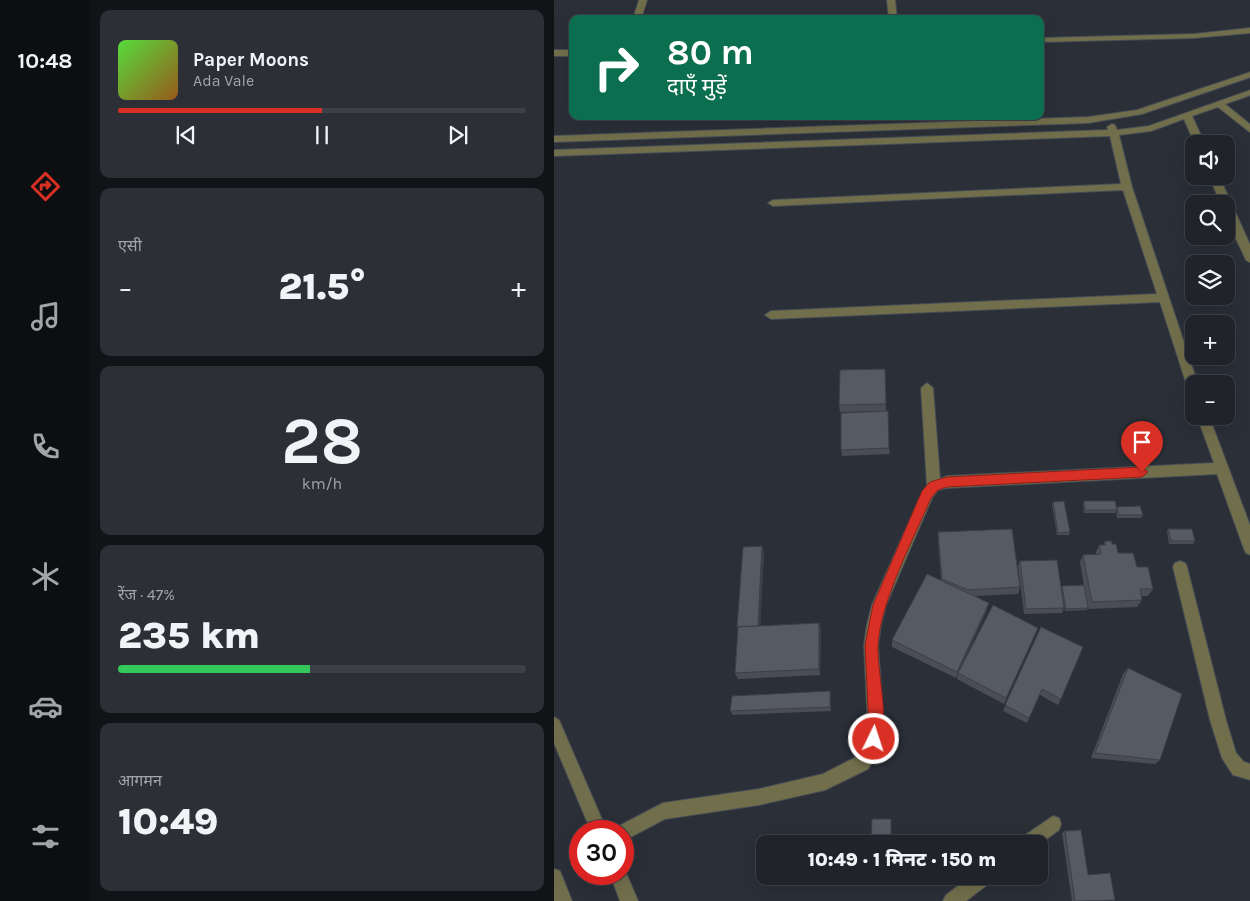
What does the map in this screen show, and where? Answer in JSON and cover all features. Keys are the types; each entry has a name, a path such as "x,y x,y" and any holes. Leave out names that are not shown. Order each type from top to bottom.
{"street":[{"path":"638,15 643,0"},
{"path":"891,0 893,15"},
{"path":"1044,40 1194,36 1250,30"},
{"path":"554,53 569,53"},
{"path":"1044,118 1111,117 1139,112 1250,74"},
{"path":"554,153 1113,133 1151,128 1250,92"},
{"path":"1218,104 1250,130"},
{"path":"1187,115 1196,135"},
{"path":"1111,117 1113,133 1127,187 1189,375"},
{"path":"554,139 955,120"},
{"path":"903,121 906,140"},
{"path":"773,203 1127,187"},
{"path":"1235,226 1250,260"},
{"path":"771,314 1164,298"},
{"path":"927,388 934,486"},
{"path":"1206,425 1250,549"},
{"path":"634,828 664,811 760,797 825,782 862,764 872,750 876,728 871,645 879,605 927,494 934,486 947,482 1220,468"},
{"path":"1180,567 1218,720 1230,758 1239,769 1250,772"},
{"path":"554,725 594,820"},
{"path":"1039,835 1053,824"},
{"path":"554,876 563,901"},
{"path":"622,885 629,901"},
{"path":"952,901 973,885"}],"building":[{"path":"885,369 886,404 839,405 840,370"},
{"path":"888,411 889,448 841,450 841,413"},
{"path":"1064,501 1070,532 1058,533 1053,502"},
{"path":"1084,501 1115,501 1117,510 1085,510"},
{"path":"1140,506 1143,515 1119,515 1117,507"},
{"path":"1012,529 1020,587 968,590 942,579 938,532"},
{"path":"1168,529 1192,529 1195,541 1171,541"},
{"path":"1105,541 1111,541 1112,544 1116,544 1118,553 1133,553 1137,567 1148,567 1153,589 1140,589 1142,600 1092,602 1083,555 1101,554 1099,545 1106,545"},
{"path":"762,546 758,626 737,627 743,547"},
{"path":"1057,560 1064,608 1026,609 1020,561"},
{"path":"927,574 989,603 957,672 892,640"},
{"path":"1084,585 1088,608 1066,609 1062,586"},
{"path":"993,605 1038,628 1006,698 958,673"},
{"path":"819,623 819,669 735,673 738,627"},
{"path":"1041,627 1083,647 1061,699 1042,689 1029,718 1005,705"},
{"path":"1128,668 1182,694 1160,760 1095,753"},
{"path":"830,691 830,707 730,711 732,696"},
{"path":"872,819 891,819 891,835 871,835"},
{"path":"1081,830 1088,875 1110,873 1115,900 1075,901 1065,831"}],"route":[{"path":"874,739 876,728 871,645 874,625 879,605 913,526 927,494 934,486 947,482 1142,472"}]}
